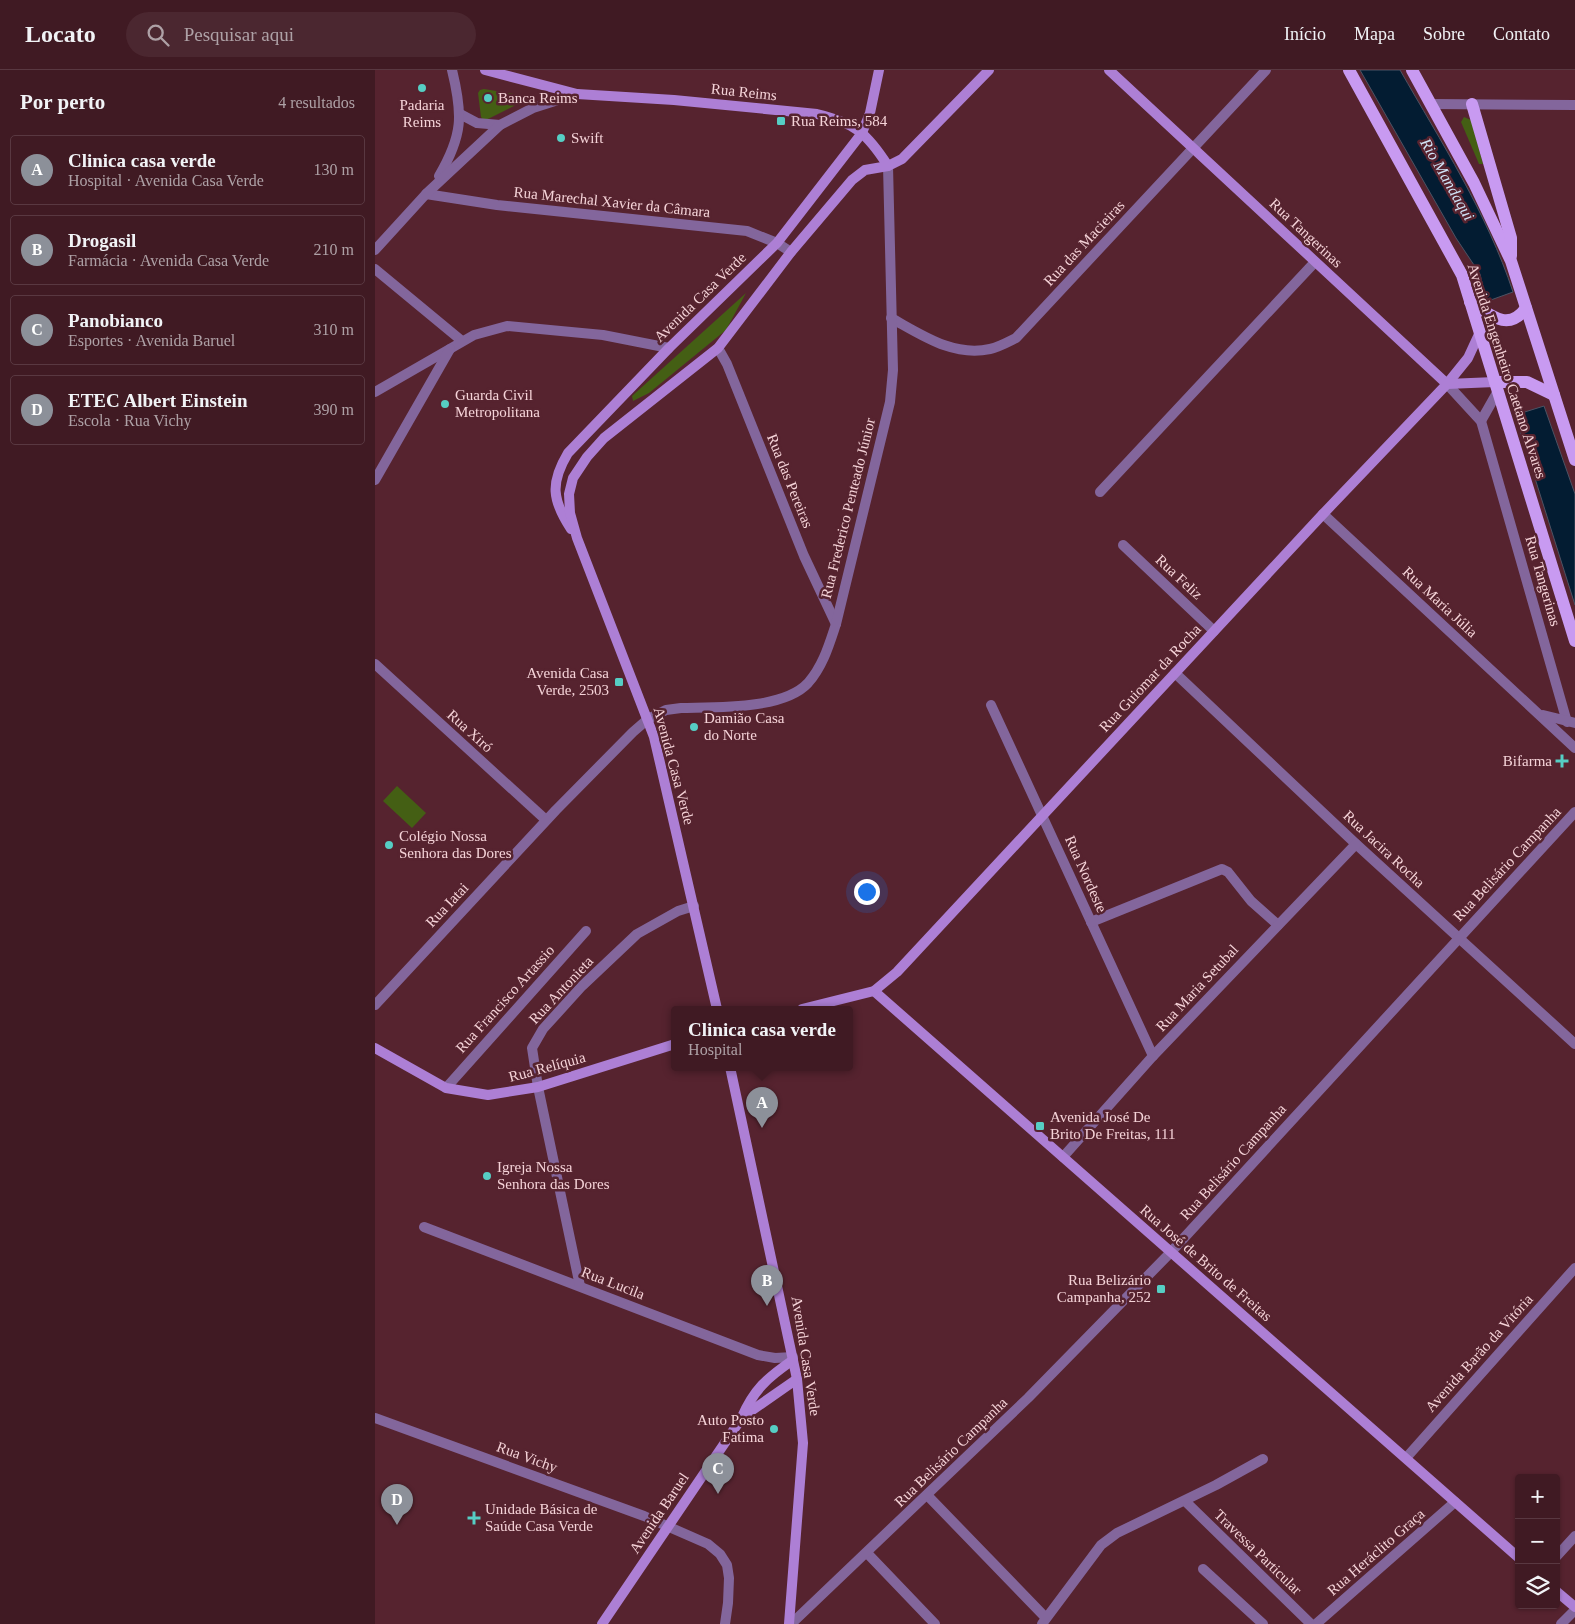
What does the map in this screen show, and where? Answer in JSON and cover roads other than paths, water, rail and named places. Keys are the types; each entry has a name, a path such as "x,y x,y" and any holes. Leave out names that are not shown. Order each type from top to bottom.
{"main road":[{"name":"Avenida Engenheiro Caetano Alvares","path":"1349,70 1439,230 1462,275 1575,642"},
{"path":"1412,70 1474,183 1511,261 1554,395 1572,438 1575,460"},
{"path":"1472,104 1511,238 1511,261"},
{"path":"1470,302 1503,320 1517,318 1526,308"},
{"path":"1496,386 1527,382 1554,395"}],"street":[{"path":"430,191 454,146 460,114 452,70"},
{"name":"Rua Reims","path":"485,70 577,94 673,100 817,114 853,125 862,133 888,166"},
{"name":"Avenida Casa Verde","path":"577,538 559,511 556,501 558,470 579,440 669,348 777,243 862,133 870,113 879,70"},
{"path":"888,166 902,159 989,70"},
{"name":"Rua Tangerinas","path":"1109,70 1447,384 1481,421 1571,722"},
{"name":"Rua das Macieiras","path":"891,318 928,338 957,350 991,349 1016,338 1266,70"},
{"name":"Rua Reims","path":"375,250 430,191 500,125 533,108 577,94"},
{"path":"1431,104 1575,106"},
{"path":"460,114 477,124 500,125"},
{"name":"Avenida Casa Verde","path":"716,1006 648,719 577,538 570,513 569,494 573,478 587,456 604,438 718,348 791,252 852,180 865,170 888,166"},
{"name":"Rua Frederico Penteado Júnior","path":"648,719 666,710 745,705 772,701 806,685 827,653 836,624 889,402 893,370 888,166"},
{"name":"Rua Marechal Xavier da Câmara","path":"430,191 497,205 747,231 777,243 791,252"},
{"path":"1100,492 1315,262"},
{"path":"375,269 462,341"},
{"path":"375,392 462,341 491,329 521,326 603,335 669,348"},
{"name":"Rua Guiomar da Rocha","path":"874,991 909,960 1323,514 1447,384 1468,358 1480,332"},
{"path":"375,480 451,348"},
{"name":"Rua das Pereiras","path":"718,348 727,364 803,556 836,624"},
{"path":"1447,384 1496,386 1481,421"},
{"name":"Rua Maria Júlia","path":"1323,514 1575,748"},
{"name":"Rua Feliz","path":"1123,545 1214,631"},
{"name":"Rua Xiró","path":"375,664 546,820"},
{"name":"Rua Jacira Rocha","path":"1175,673 1356,844 1575,1044"},
{"name":"Rua Nordeste","path":"991,705 1153,1056"},
{"name":"Rua Maria Júlia","path":"1538,712 1571,722"},
{"name":"Rua Iatai","path":"375,1005 546,820 648,719"},
{"name":"Rua Belisário Campanha","path":"790,1624 867,1553 1028,1398 1171,1252 1575,812"},
{"name":"Rua Maria Setubal","path":"1063,1157 1153,1056 1356,844"},
{"path":"1091,922 1222,869 1228,872 1251,901 1278,925"},
{"name":"Rua Antonieta","path":"580,1286 538,1087 532,1048 543,1028 582,986 637,934 679,911 694,906"},
{"name":"Rua Francisco Artassio","path":"446,1088 587,931"},
{"path":"814,1006 874,991"},
{"name":"Rua José de Brito de Freitas","path":"874,991 1515,1554"},
{"name":"Rua Relíquia","path":"375,1048 446,1088 488,1095 538,1087 671,1045"},
{"name":"Avenida Casa Verde","path":"731,1071 797,1378 803,1443 790,1624"},
{"name":"Rua Lucila","path":"424,1228 758,1355 775,1358 793,1358"},
{"name":"Avenida Barão da Vitória","path":"1406,1458 1575,1268"},
{"name":"Avenida Baruel","path":"602,1624 741,1419 748,1401 770,1376 793,1358"},
{"name":"Avenida Baruel","path":"741,1419 797,1378"},
{"name":"Rua Vichy","path":"375,1418 668,1526 708,1544 720,1554 727,1565 729,1578 725,1624"},
{"path":"927,1495 1044,1621 1101,1545 1123,1530 1185,1501 1263,1459"},
{"name":"Travessa Particular","path":"1185,1501 1311,1624"},
{"name":"Rua Heráclito Graça","path":"1316,1624 1455,1502"},
{"path":"1560,1553 1575,1536"},
{"path":"867,1553 935,1624"},
{"path":"1203,1569 1263,1624"},
{"path":"1560,1594 1575,1608 1561,1624"}],"water":[{"name":"Rio Mandaqui","path":"1360,70 1400,70 1477,206 1513,292 1488,301 1486,300 1480,274 1456,238"},
{"path":"1544,406 1575,494 1575,605 1515,415"}],"place":[{"name":"Padaria Reims","path":"422,88"},
{"name":"Banca Reims","path":"488,98"},
{"name":"Rua Reims, 584","path":"781,121"},
{"name":"Swift","path":"561,138"},
{"name":"Guarda Civil Metropolitana","path":"445,404"},
{"name":"Avenida Casa Verde, 2503","path":"619,682"},
{"name":"Damião Casa do Norte","path":"694,727"},
{"name":"Bifarma","path":"1562,761"},
{"name":"Colégio Nossa Senhora das Dores","path":"389,845"},
{"name":"Avenida José De Brito De Freitas, 111","path":"1040,1126"},
{"name":"Clinica casa verde","path":"762,1128"},
{"name":"Igreja Nossa Senhora das Dores","path":"487,1176"},
{"name":"Rua Belizário Campanha, 252","path":"1161,1289"},
{"name":"Drogasil","path":"767,1306"},
{"name":"Auto Posto Fatima","path":"774,1429"},
{"name":"Panobianco","path":"718,1494"},
{"name":"Unidade Básica de Saúde Casa Verde","path":"474,1518"},
{"name":"ETEC Albert Einstein","path":"397,1525"}]}
